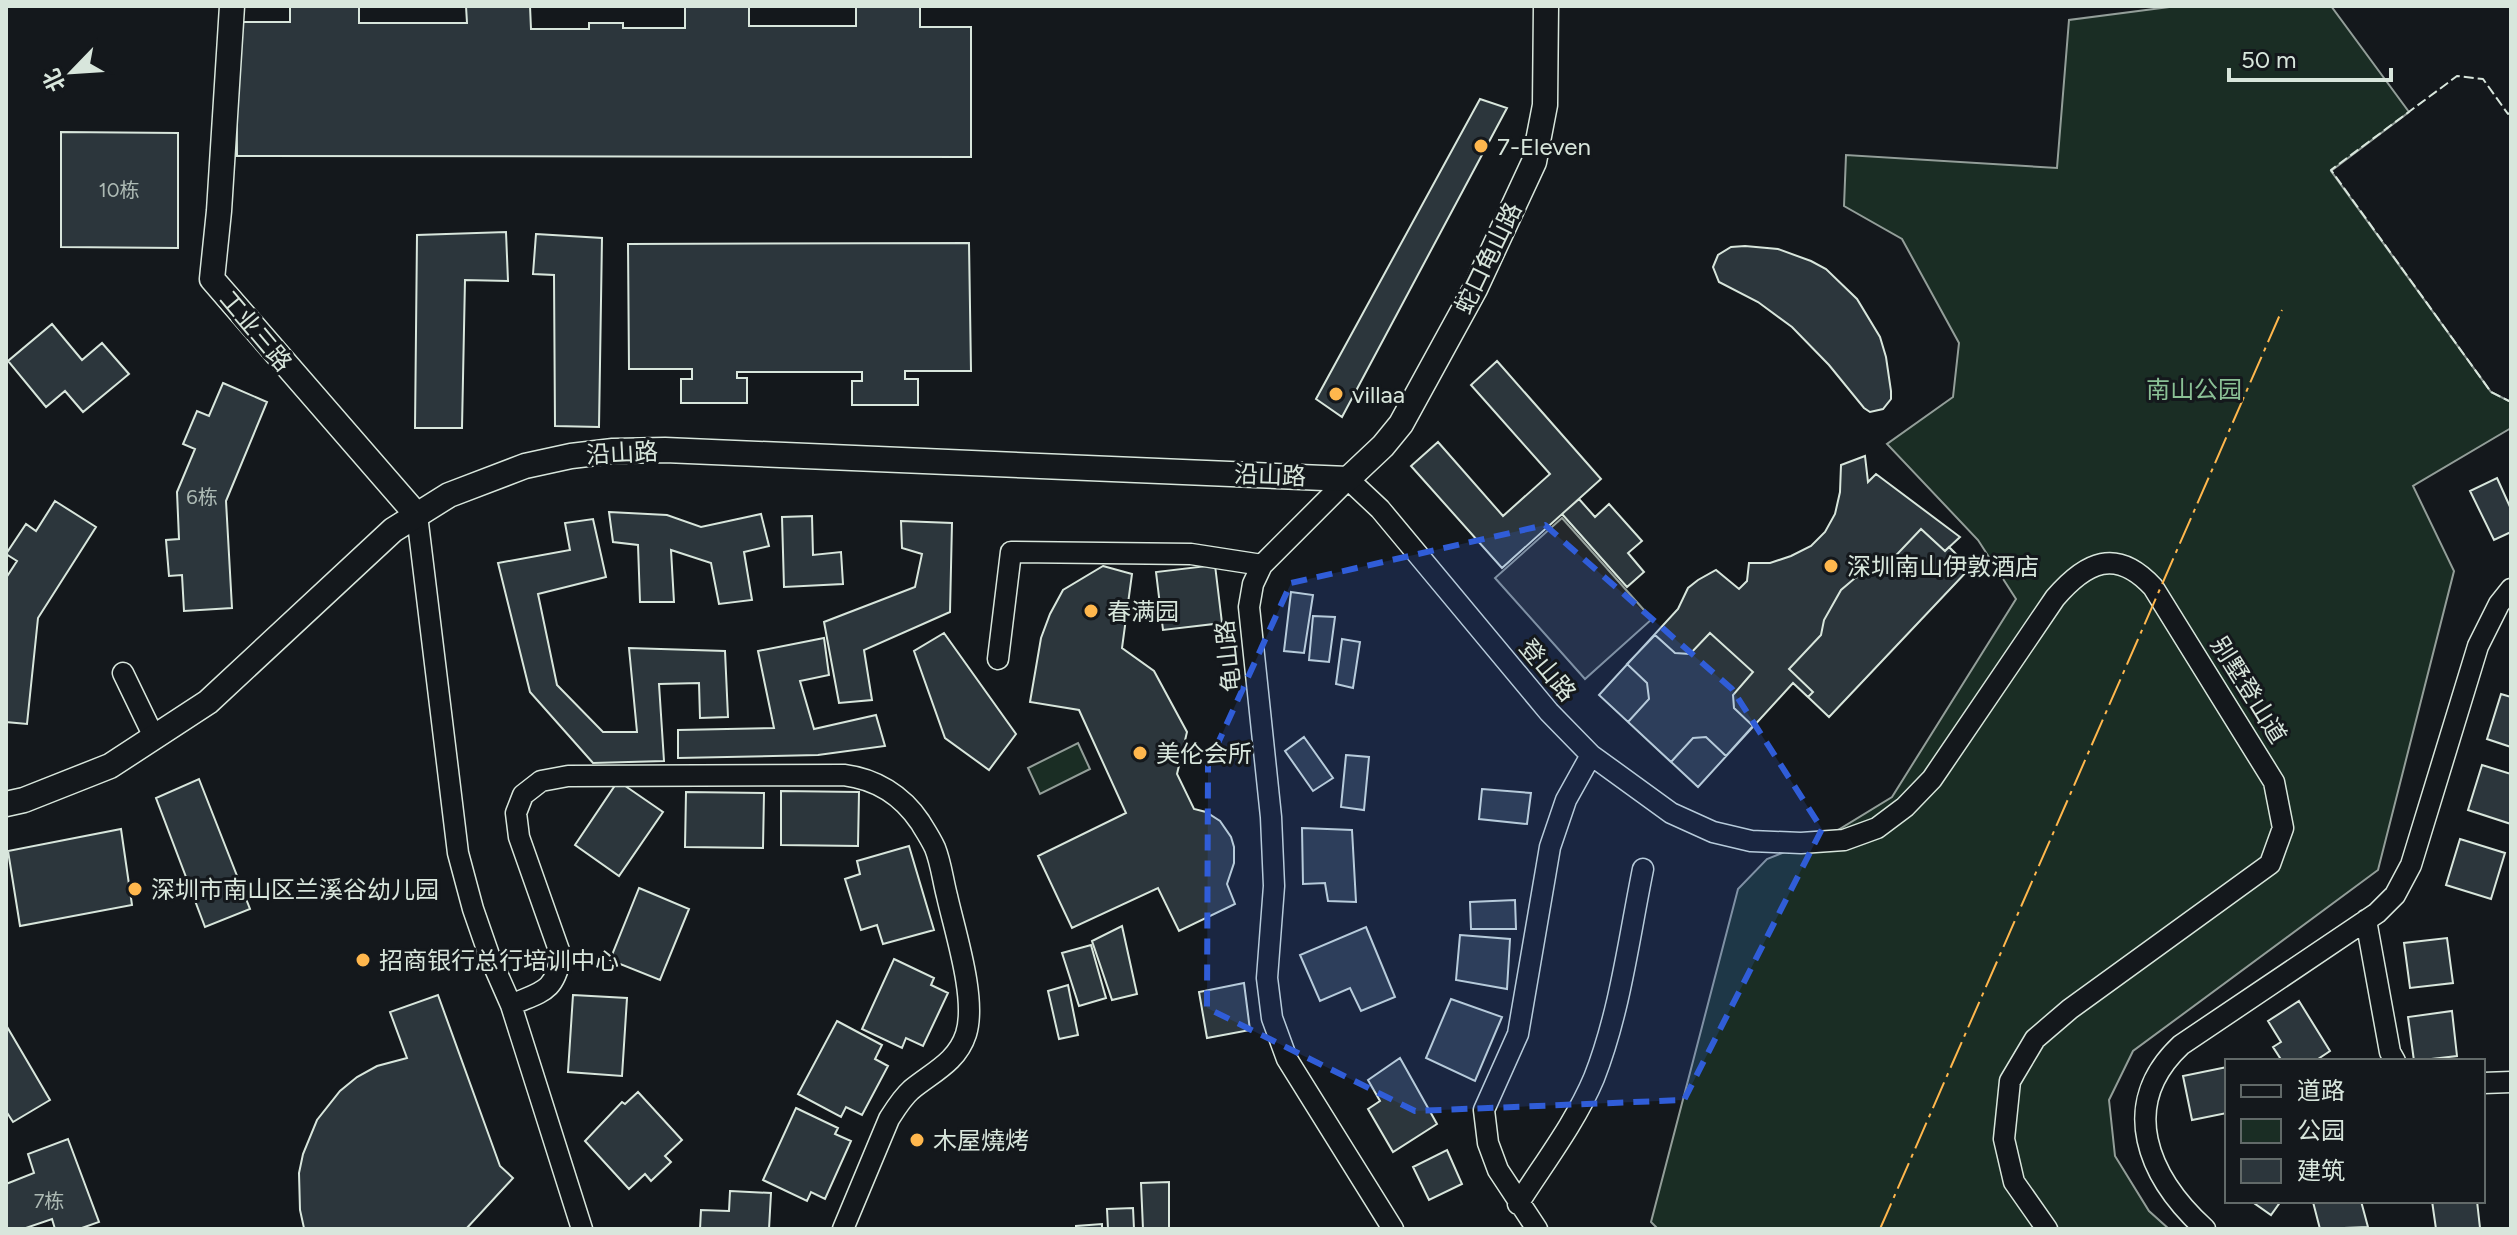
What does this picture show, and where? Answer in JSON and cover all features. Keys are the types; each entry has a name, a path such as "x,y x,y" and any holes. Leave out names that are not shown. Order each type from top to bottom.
{"street":[{"name":"蛇口龟山路","path":"1348,479 1401,424 1475,289 1534,162 1545,105 1546,6"},
{"name":"工业三路","path":"231,7 212,279 417,515"},
{"name":"沿山路","path":"6,804 24,800 110,766 208,702 385,538 449,495 525,466 613,451 665,450 1348,479"},
{"name":"龟山路","path":"1348,479 1262,565 1253,584 1249,607 1271,817 1274,886 1267,978 1272,1018 1287,1059 1393,1229"},
{"name":"登山路","path":"1348,479 1380,509 1549,712 1591,755 1671,813 1713,832 1751,841"},
{"path":"417,515 458,853 485,943 511,1005 582,1229"},
{"path":"998,659 1011,552 1191,554 1262,565"},
{"name":"别墅登山道","path":"1751,841 1801,843 1844,840 1877,828 1905,807 1932,779 2055,598 2071,580 2089,567 2113,563 2137,570 2153,587 2274,782 2283,828 2270,864 2070,1009 2035,1039 2010,1081 2004,1139 2014,1182 2047,1229"},
{"path":"2205,1229 2168,1187 2148,1145 2144,1126 2145,1106 2156,1074 2167,1058 2189,1039 2366,920 2395,895 2411,865 2478,646 2499,604 2511,589"},
{"path":"123,673 154,737"},
{"path":"1537,1229 1498,1170 1488,1143 1484,1110 1518,1034 1550,847 1566,800 1591,755"},
{"path":"511,1005 545,990 557,977 561,956 519,837 516,813 523,795 541,781 568,776 844,775 863,777 890,792 918,820 935,848 965,970 967,1031 959,1051 948,1063 898,1103 843,1229"},
{"path":"1518,1204 1593,1081 1608,1040 1643,869"},
{"path":"2366,920 2390,1052 2394,1059"},
{"path":"2485,1083 2511,1082"}],"highlighted area":[{"path":"1545,525 1732,689 1822,829 1684,1100 1415,1111 1207,1008 1208,765 1291,583"}],"green space":[{"name":"南山公园","path":"2177,6 2331,6 2409,112 2331,171 2491,392 2511,402 2511,428 2413,486 2454,571 2378,870 2133,1051 2109,1100 2115,1156 2149,1211 2169,1229 1658,1229 1651,1222 1738,889 1767,859 1833,833 1892,797 2016,599 1978,540 1887,444 1953,397 1959,343 1902,239 1844,206 1846,155 2057,168 2069,20"},
{"path":"1078,743 1090,769 1040,794 1028,768"}],"shaded area":[{"path":"1562,518 1652,619 1585,679 1495,578"}],"building":[{"path":"290,6 359,6 359,23 467,23 466,6 530,6 531,29 589,29 589,23 623,23 623,28 685,28 685,6 749,6 749,26 856,26 856,6 920,6 920,27 971,27 971,157 237,156 236,22 290,22"},
{"path":"1480,99 1507,108 1342,417 1316,399"},
{"path":"61,132 178,133 178,248 61,247"},
{"path":"506,232 508,281 465,280 462,428 415,428 417,235"},
{"path":"536,234 602,238 599,427 555,426 554,275 533,274"},
{"path":"969,243 971,371 905,371 905,379 918,379 918,405 852,405 852,381 862,381 862,372 737,372 737,378 747,378 747,403 681,403 681,379 692,379 692,369 629,369 628,244"},
{"path":"1731,247 1778,249 1811,261 1826,269 1857,299 1880,337 1886,357 1891,399 1883,409 1870,412 1864,408 1829,365 1792,327 1758,302 1719,282 1713,267 1718,255"},
{"path":"52,324 82,360 102,343 129,374 83,412 65,391 46,407 8,361"},
{"path":"1497,361 1601,479 1502,568 1411,466 1438,442 1503,516 1550,474 1471,385"},
{"path":"223,383 267,402 226,501 232,608 184,611 182,575 169,576 166,540 179,539 177,492 195,449 183,444 197,411 209,416"},
{"path":"1865,456 1868,482 1876,474 1960,537 1945,551 1921,529 1886,566 1855,578 1841,590 1824,620 1821,635 1789,669 1813,692 1808,697 1793,683 1698,787 1599,695 1678,609 1688,588 1698,580 1716,570 1739,589 1747,581 1749,563 1770,563 1811,546 1825,532 1835,514 1841,465"},
{"path":"2497,478 2511,509 2511,532 2494,540 2470,491"},
{"path":"1579,499 1595,517 1609,504 1642,541 1628,553 1644,572 1627,587 1562,514"},
{"path":"55,501 96,527 38,618 27,724 6,722 6,578 17,561 6,554 26,524 36,531"},
{"path":"609,512 667,515 701,527 761,514 769,546 744,552 752,600 719,604 711,563 671,550 674,602 640,602 638,545 613,542"},
{"path":"812,516 813,555 841,552 843,584 784,587 782,517"},
{"path":"593,519 606,577 538,594 557,685 603,732 637,732 629,648 725,651 728,717 700,718 699,683 659,684 664,761 593,763 530,692 498,563 570,550 565,523"},
{"path":"901,521 952,523 950,612 864,650 872,700 839,703 824,622 915,587 922,554 902,548"},
{"path":"1921,529 1945,551 1949,547 1970,568 1829,717 1808,697 1813,692 1789,669 1821,635 1824,620 1841,590 1855,578 1886,566"},
{"path":"1215,565 1222,623 1163,630 1156,572"},
{"name":"美伦会所","path":"1103,566 1132,574 1122,648 1154,671 1187,732 1177,774 1194,809 1220,821 1234,847 1234,863 1227,884 1235,904 1179,931 1158,888 1072,928 1038,856 1126,813 1079,710 1030,702 1041,638 1050,614 1063,590"},
{"path":"1291,592 1313,595 1304,653 1284,651"},
{"path":"1313,616 1335,617 1329,662 1309,660"},
{"path":"944,633 1016,734 989,770 945,738 914,651"},
{"path":"1710,633 1753,672 1733,695 1734,708 1753,726 1726,756 1706,737 1693,738 1671,762 1628,722 1649,699 1647,683 1627,664 1655,635 1675,653 1690,654"},
{"path":"824,638 829,675 800,681 814,729 876,715 885,746 818,755 678,758 678,730 774,728 758,651"},
{"path":"1342,639 1360,642 1353,688 1336,684"},
{"path":"2501,694 2511,697 2511,747 2487,739"},
{"path":"1304,737 1333,778 1313,791 1285,751"},
{"path":"1346,755 1369,757 1364,810 1341,807"},
{"path":"2482,765 2511,774 2511,824 2468,810"},
{"path":"199,779 250,909 205,927 156,798"},
{"path":"618,781 663,812 619,876 575,845"},
{"path":"1482,789 1531,793 1527,824 1479,819"},
{"path":"781,791 859,792 858,846 781,845"},
{"path":"686,792 764,793 763,848 685,847"},
{"path":"1302,828 1352,830 1356,902 1328,901 1325,883 1303,884"},
{"path":"121,829 132,905 20,926 8,851"},
{"path":"2460,839 2505,853 2491,899 2446,885"},
{"path":"909,846 934,930 883,944 877,925 861,930 845,879 860,874 857,861"},
{"path":"639,888 689,909 660,980 610,960"},
{"path":"1515,900 1516,929 1471,929 1470,902"},
{"path":"1122,926 1137,994 1112,1000 1092,941"},
{"path":"1366,927 1395,997 1361,1011 1350,988 1320,1001 1300,955"},
{"path":"1460,935 1510,939 1507,989 1456,980"},
{"path":"2447,938 2453,983 2410,988 2404,943"},
{"path":"1091,945 1106,998 1079,1006 1062,953"},
{"path":"894,959 934,978 931,985 948,993 923,1046 906,1038 902,1048 862,1029"},
{"path":"1244,983 1250,1030 1207,1038 1199,992"},
{"path":"1068,985 1078,1035 1059,1039 1048,991"},
{"path":"438,995 500,1166 513,1178 466,1229 301,1229 304,1228 299,1173 317,1120 340,1091 357,1077 377,1066 407,1058 390,1012"},
{"path":"573,995 627,998 622,1076 568,1072"},
{"path":"1451,999 1502,1017 1475,1081 1426,1058"},
{"path":"2299,1001 2330,1051 2318,1059 2281,1059 2273,1047 2281,1042 2268,1021"},
{"path":"2452,1011 2457,1056 2414,1059 2408,1017"},
{"path":"837,1021 882,1045 875,1059 888,1066 862,1115 846,1107 841,1117 798,1094"},
{"path":"6,1025 50,1100 13,1122 6,1111"},
{"path":"1400,1058 1437,1124 1393,1152 1368,1109 1380,1101 1368,1080"},
{"path":"2225,1067 2225,1113 2192,1120 2183,1076"},
{"path":"638,1092 682,1140 665,1156 671,1162 651,1181 645,1174 629,1189 585,1141 622,1102 625,1104"},
{"path":"796,1108 838,1128 835,1134 851,1141 825,1199 811,1192 807,1201 763,1180"},
{"path":"68,1139 99,1222 79,1229 55,1229 52,1219 23,1229 6,1229 6,1184 34,1173 28,1154"},
{"path":"1447,1150 1462,1184 1429,1200 1413,1167"},
{"path":"1169,1182 1169,1229 1143,1229 1141,1183"},
{"path":"730,1191 771,1193 769,1229 700,1229 701,1210 729,1211"},
{"path":"2254,1203 2280,1203 2271,1215"},
{"path":"2313,1203 2362,1203 2368,1227 2320,1229"},
{"path":"2432,1203 2477,1203 2480,1228 2436,1229"},
{"path":"1133,1208 1134,1229 1108,1229 1107,1209"},
{"path":"1102,1224 1102,1229 1076,1229 1076,1226"}],"fence":[{"path":"2511,112 2508,114 2483,79 2457,76 2331,170 2491,392 2511,402"}],"power":[{"path":"1880,1229 2282,310"}],"place":[{"name":"7-Eleven","path":"1481,146"},
{"name":"villaa","path":"1336,394"},
{"name":"深圳南山伊敦酒店","path":"1831,566"},
{"name":"春满园","path":"1091,611"},
{"name":"美伦会所","path":"1140,753"},
{"name":"深圳市南山区兰溪谷幼儿园","path":"135,889"},
{"name":"招商银行总行培训中心","path":"363,960"},
{"name":"木屋燒烤","path":"917,1140"}]}
